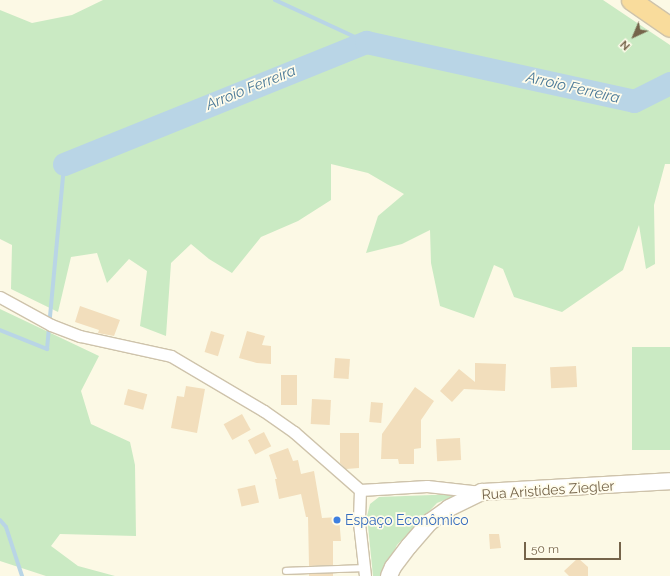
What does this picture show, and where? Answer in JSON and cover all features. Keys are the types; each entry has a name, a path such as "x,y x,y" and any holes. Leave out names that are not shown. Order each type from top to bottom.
{"highway":[{"path":"631,0 670,27"}],"main road":[{"name":"Rua Aristides Ziegler","path":"389,576 393,567 408,546 430,522 449,508 482,492 670,482"}],"street":[{"path":"0,297 52,325 80,336 171,356 264,411 294,432 360,490 427,486 482,492"},
{"path":"360,490 364,572"}],"lane":[{"path":"286,571 364,572"}],"green space":[{"path":"103,0 603,0 670,45 670,164 665,164 654,205 655,264 646,269 639,225 623,270 562,312 514,297 503,269 494,265 474,318 440,306 431,263 430,230 402,244 366,253 378,216 404,194 368,173 331,164 331,200 298,221 261,237 232,273 209,259 191,244 171,263 166,336 140,326 147,271 129,259 107,283 97,253 71,257 58,312 11,289 12,245 0,239 0,10 32,23 72,15"},
{"path":"0,309 99,356 81,391 91,424 130,442 135,465 136,536 60,534 51,546 78,566 115,576 46,576 0,561"},
{"path":"632,347 670,347 670,450 632,450"},
{"path":"459,494 437,503 397,545 382,576 373,576 367,516 370,504 379,497"}],"building":[{"path":"80,306 120,320 114,336 98,333 99,330 75,322"},
{"path":"211,331 224,335 218,356 205,352"},
{"path":"247,331 265,336 262,345 271,346 271,364 257,363 239,358"},
{"path":"335,358 350,359 349,379 334,378"},
{"path":"475,363 506,364 505,391 464,389 452,402 440,391 459,369 475,382"},
{"path":"576,366 577,387 551,388 550,367"},
{"path":"281,375 297,375 297,405 281,405"},
{"path":"186,386 205,389 197,433 171,428 177,396 184,397"},
{"path":"415,387 434,401 421,420 421,448 414,449 414,464 399,464 398,459 381,459 382,434"},
{"path":"128,389 147,394 143,410 124,404"},
{"path":"312,399 331,400 330,425 311,424"},
{"path":"371,402 383,403 381,423 369,422"},
{"path":"242,414 251,430 232,440 224,424"},
{"path":"264,432 271,446 255,454 248,440"},
{"path":"340,433 359,433 359,468 346,469 340,463"},
{"path":"460,438 461,460 437,461 436,439"},
{"path":"288,448 293,461 298,460 301,474 314,471 322,518 339,517 341,541 333,541 333,565 309,566 308,517 306,517 301,494 279,499 275,479 277,479 269,455"},
{"path":"255,485 259,503 242,507 237,489"},
{"path":"489,534 499,534 501,548 490,549"},
{"path":"578,558 588,567 588,576 569,576 564,571"},
{"path":"333,573 333,576 309,576 309,574"}],"waterway":[{"path":"275,0 366,42"},
{"name":"Arroio Ferreira","path":"64,164 366,42 634,101 670,83"},
{"name":"Arroio Ferreira","path":"0,330 47,349 64,164"},
{"path":"0,520 6,527 22,576"}],"place":[{"name":"Espaço Econômico","path":"337,520"}]}
